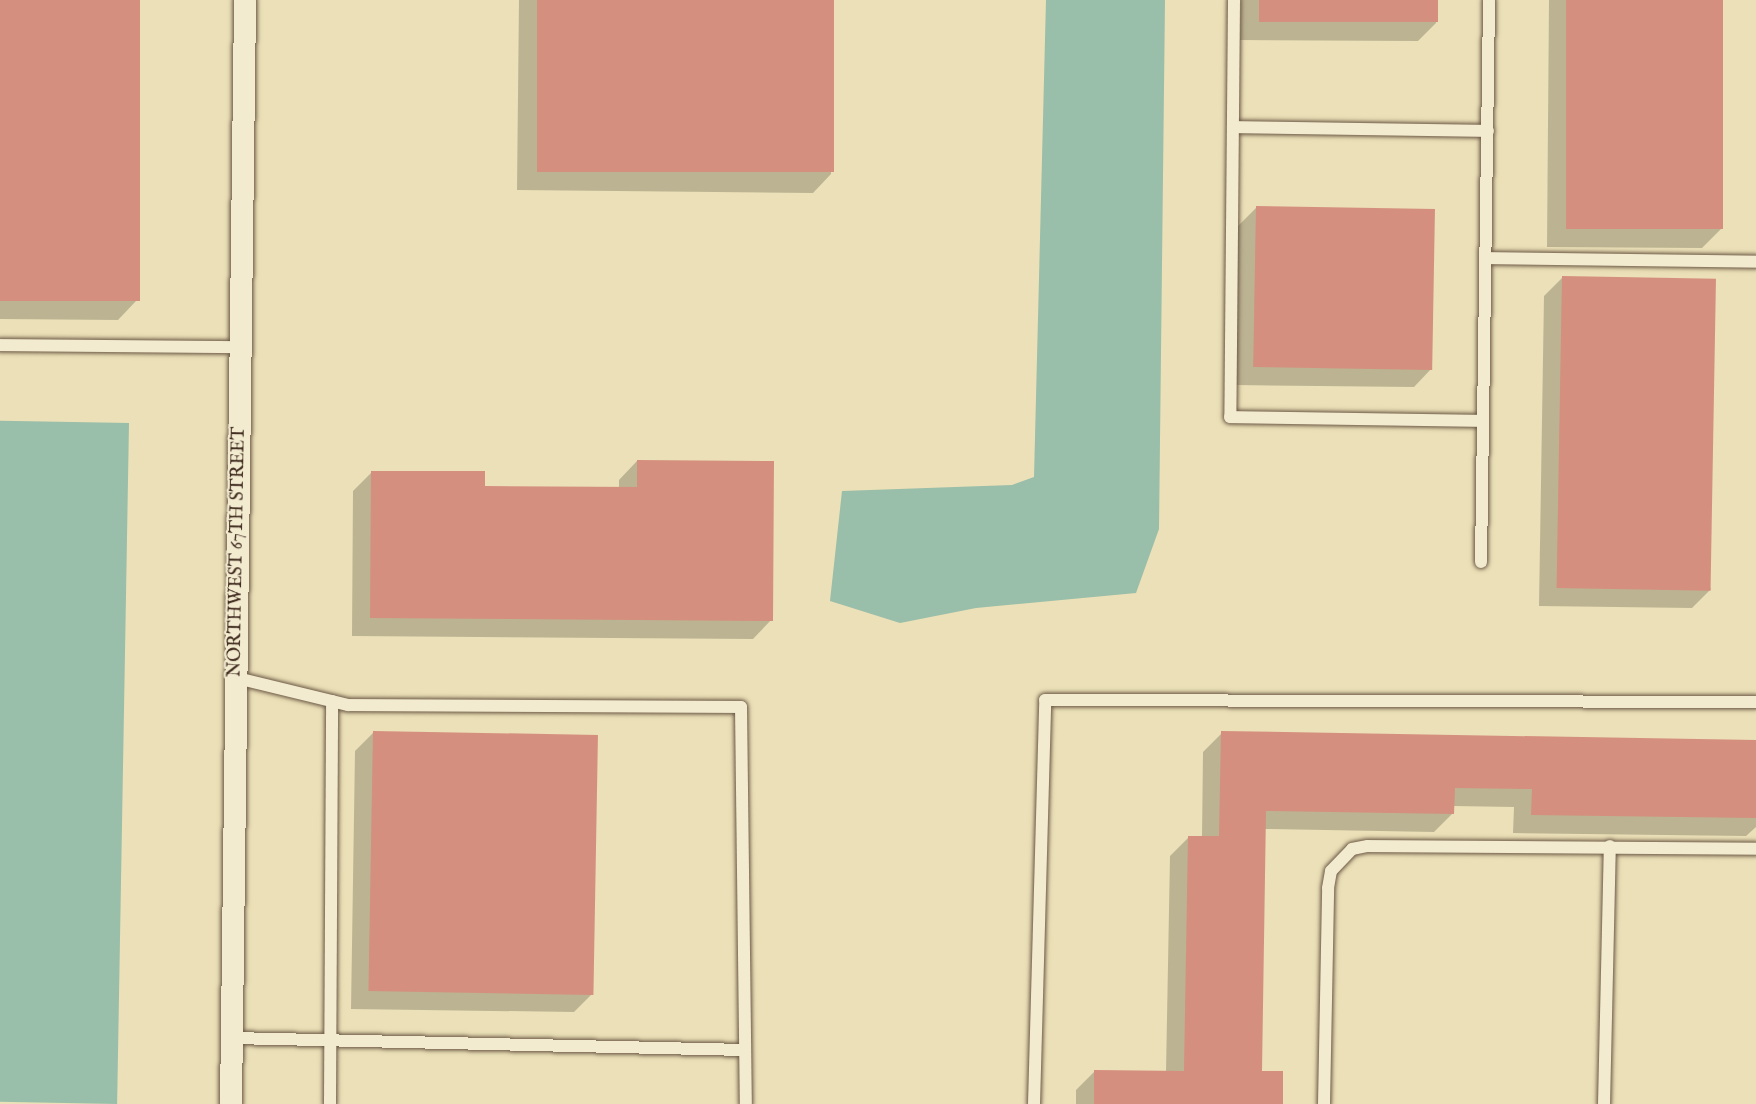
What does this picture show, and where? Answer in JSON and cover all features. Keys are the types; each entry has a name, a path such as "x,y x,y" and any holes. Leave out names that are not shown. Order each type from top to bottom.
{"street":[{"name":"NORTHWEST 67TH STREET","path":"231,1104 245,0"}],"lane":[{"path":"1234,0 1230,417 1484,421"},
{"path":"1481,562 1490,0"},
{"path":"1233,127 1488,131"},
{"path":"1486,258 1756,262"},
{"path":"0,345 240,347"},
{"path":"237,678 348,705 741,707 746,1104"},
{"path":"1034,1104 1045,700 1756,702"},
{"path":"330,1104 328,1040 333,701"},
{"path":"1324,1104 1328,888 1331,871 1340,857 1352,849 1368,846 1610,846 1756,849"},
{"path":"1604,1104 1610,846"},
{"path":"232,1038 746,1050"}],"shaded area":[{"path":"1046,0 1165,0 1159,529 1136,593 976,608 900,623 830,601 842,491 1012,485 1034,477"},
{"path":"0,421 129,423 117,1104 0,1102"}],"building":[{"path":"0,0 140,0 140,301 0,301"},
{"path":"537,0 834,0 834,172 537,172"},
{"path":"1259,0 1438,0 1438,22 1259,22"},
{"path":"1566,0 1723,0 1723,229 1566,229"},
{"path":"1256,206 1435,209 1432,370 1253,367"},
{"path":"1562,276 1716,279 1711,591 1557,588"},
{"path":"637,460 774,461 773,621 370,618 371,471 485,471 485,486 637,487"},
{"path":"373,731 598,735 593,995 368,991"},
{"path":"1221,731 1756,740 1756,818 1531,815 1532,789 1455,788 1454,814 1266,811 1262,1071 1283,1071 1283,1104 1094,1104 1094,1070 1184,1071 1188,836 1219,836"}]}
